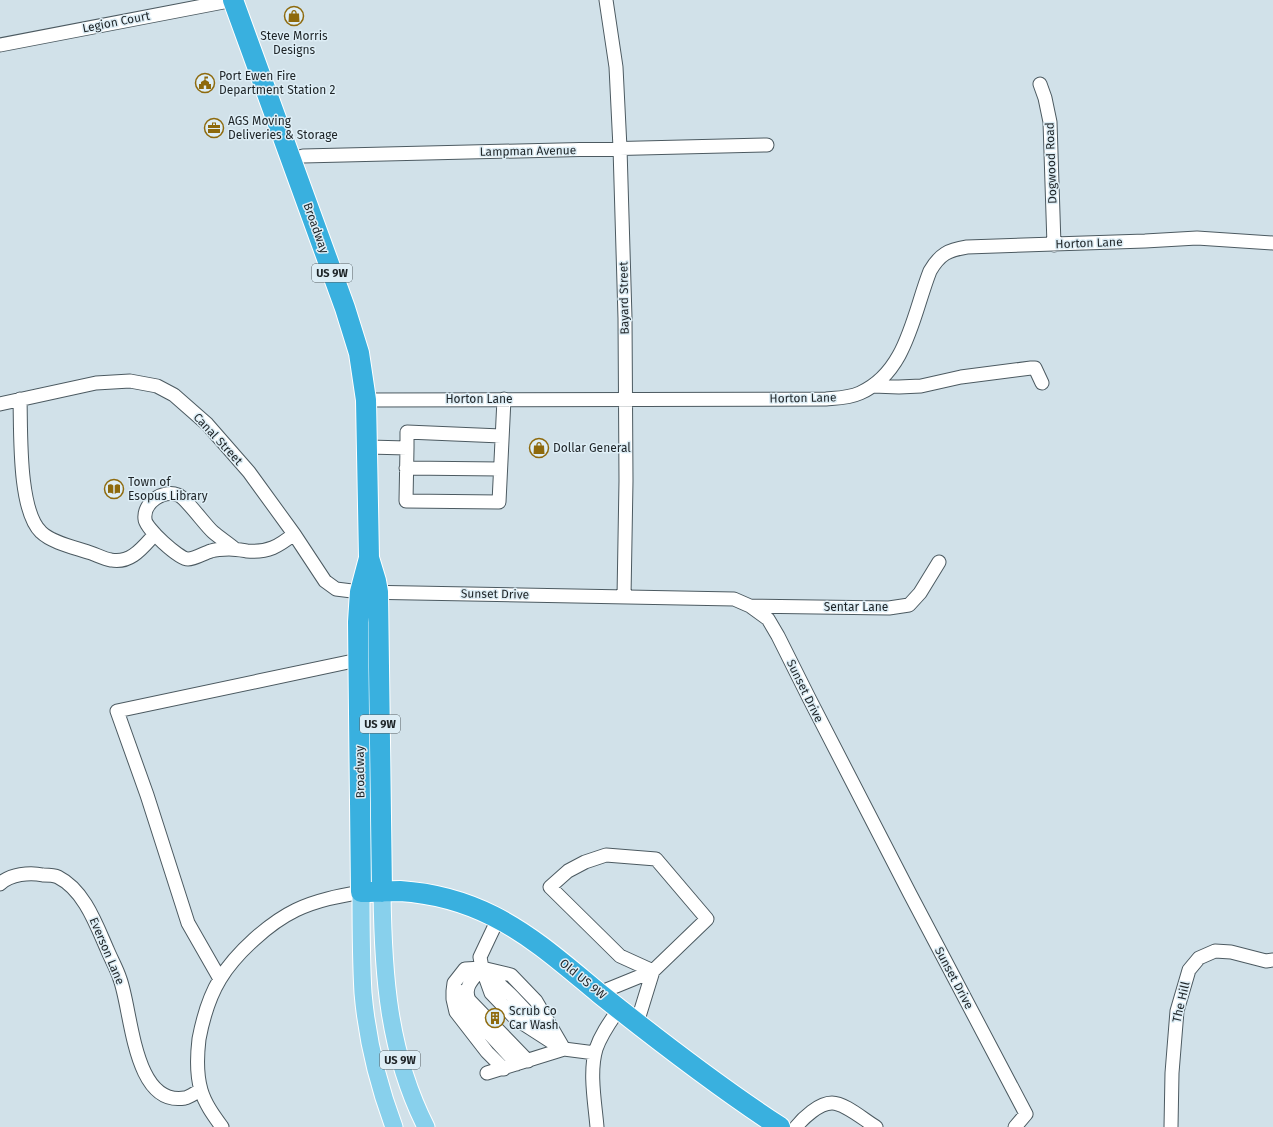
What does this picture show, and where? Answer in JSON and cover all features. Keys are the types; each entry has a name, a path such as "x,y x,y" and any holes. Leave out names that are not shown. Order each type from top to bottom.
{"highway":[{"name":"Broadway","path":"233,0 345,308 359,353 366,400 369,558 376,581 369,592 358,660 361,892"},
{"name":"Broadway","path":"369,592 382,892"},
{"name":"Old US 9W","path":"361,892 418,893 457,902 498,919 529,936 706,1077 780,1127"}],"main road":[{"name":"US 9W","path":"361,892 363,978 368,1031 385,1102 394,1127"},
{"name":"US 9W","path":"382,892 382,926 386,984 392,1026 402,1066 426,1127"}],"street":[{"name":"Legion Court","path":"0,45 233,0"},
{"name":"Bayard Street","path":"606,0 616,67 620,148 626,399 624,597"},
{"name":"Dogwood Road","path":"1040,84 1045,98 1050,122 1054,244"},
{"name":"Lampman Avenue","path":"290,159 302,156 767,145"},
{"name":"Horton Lane","path":"366,400 826,399 846,397 859,394 873,386 893,367 900,354 930,271 935,262 944,254 954,249 967,247 1197,238 1273,243"},
{"path":"873,386 921,386 961,377 1031,368 1035,368 1042,383"},
{"name":"Canal Street","path":"0,404 96,383 130,381 157,386 174,395 207,424 249,472 294,534 325,581 336,589 369,592"},
{"path":"20,399 25,496 29,510 40,532 52,539 111,560 124,561 132,558 139,552 155,534"},
{"path":"501,436 407,432 406,501 499,502 501,436 504,400"},
{"path":"368,447 407,448"},
{"path":"406,468 500,469"},
{"path":"235,549 214,532 180,495 172,493 160,496 151,502 146,510 145,520 149,528 179,556 188,559 213,550 269,550 280,545 294,534"},
{"name":"Sentar Lane","path":"750,606 889,608 909,605 920,593 939,562"},
{"name":"Sunset Drive","path":"369,592 734,598 750,606 768,620 778,636 899,873 1026,1114 1014,1127"},
{"path":"220,979 188,923 147,795 117,711 358,660"},
{"path":"599,993 653,971 707,919 656,858 606,855 585,862 568,871 550,887 620,956 653,971"},
{"name":"Everson Lane","path":"0,884 4,880 13,877 36,873 57,877 72,887 90,910 121,980 138,1059 146,1076 163,1095 169,1098 186,1098 201,1090"},
{"path":"222,1127 207,1104 201,1090 197,1072 197,1058 201,1029 211,997 220,979 232,963 249,945 263,932 290,913 315,902 361,892"},
{"path":"498,919 480,957 482,968 491,992 516,1019 564,1050"},
{"name":"The Hill","path":"1172,1127 1172,1073 1177,1011 1189,970 1199,958 1215,951 1232,952 1266,961 1273,960"},
{"path":"482,968 467,988 466,994 469,1000 523,1062"},
{"path":"504,1068 488,1052 456,1012 452,998 454,983 465,969 482,968 510,975 536,1001 564,1050"},
{"path":"637,1023 653,971"},
{"path":"596,1127 593,1072 595,1053 605,1028 619,1008"},
{"path":"487,1074 564,1050 595,1053"},
{"path":"796,1127 816,1108 831,1103 846,1107 876,1127"}],"place":[{"name":"Steve Morris Designs","path":"294,16"},
{"name":"Port Ewen Fire Department Station 2","path":"205,83"},
{"name":"AGS Moving Deliveries & Storage","path":"214,128"},
{"name":"Dollar General","path":"539,448"},
{"name":"Town of Esopus Library","path":"114,489"},
{"name":"Scrub Co Car Wash","path":"495,1018"}]}
